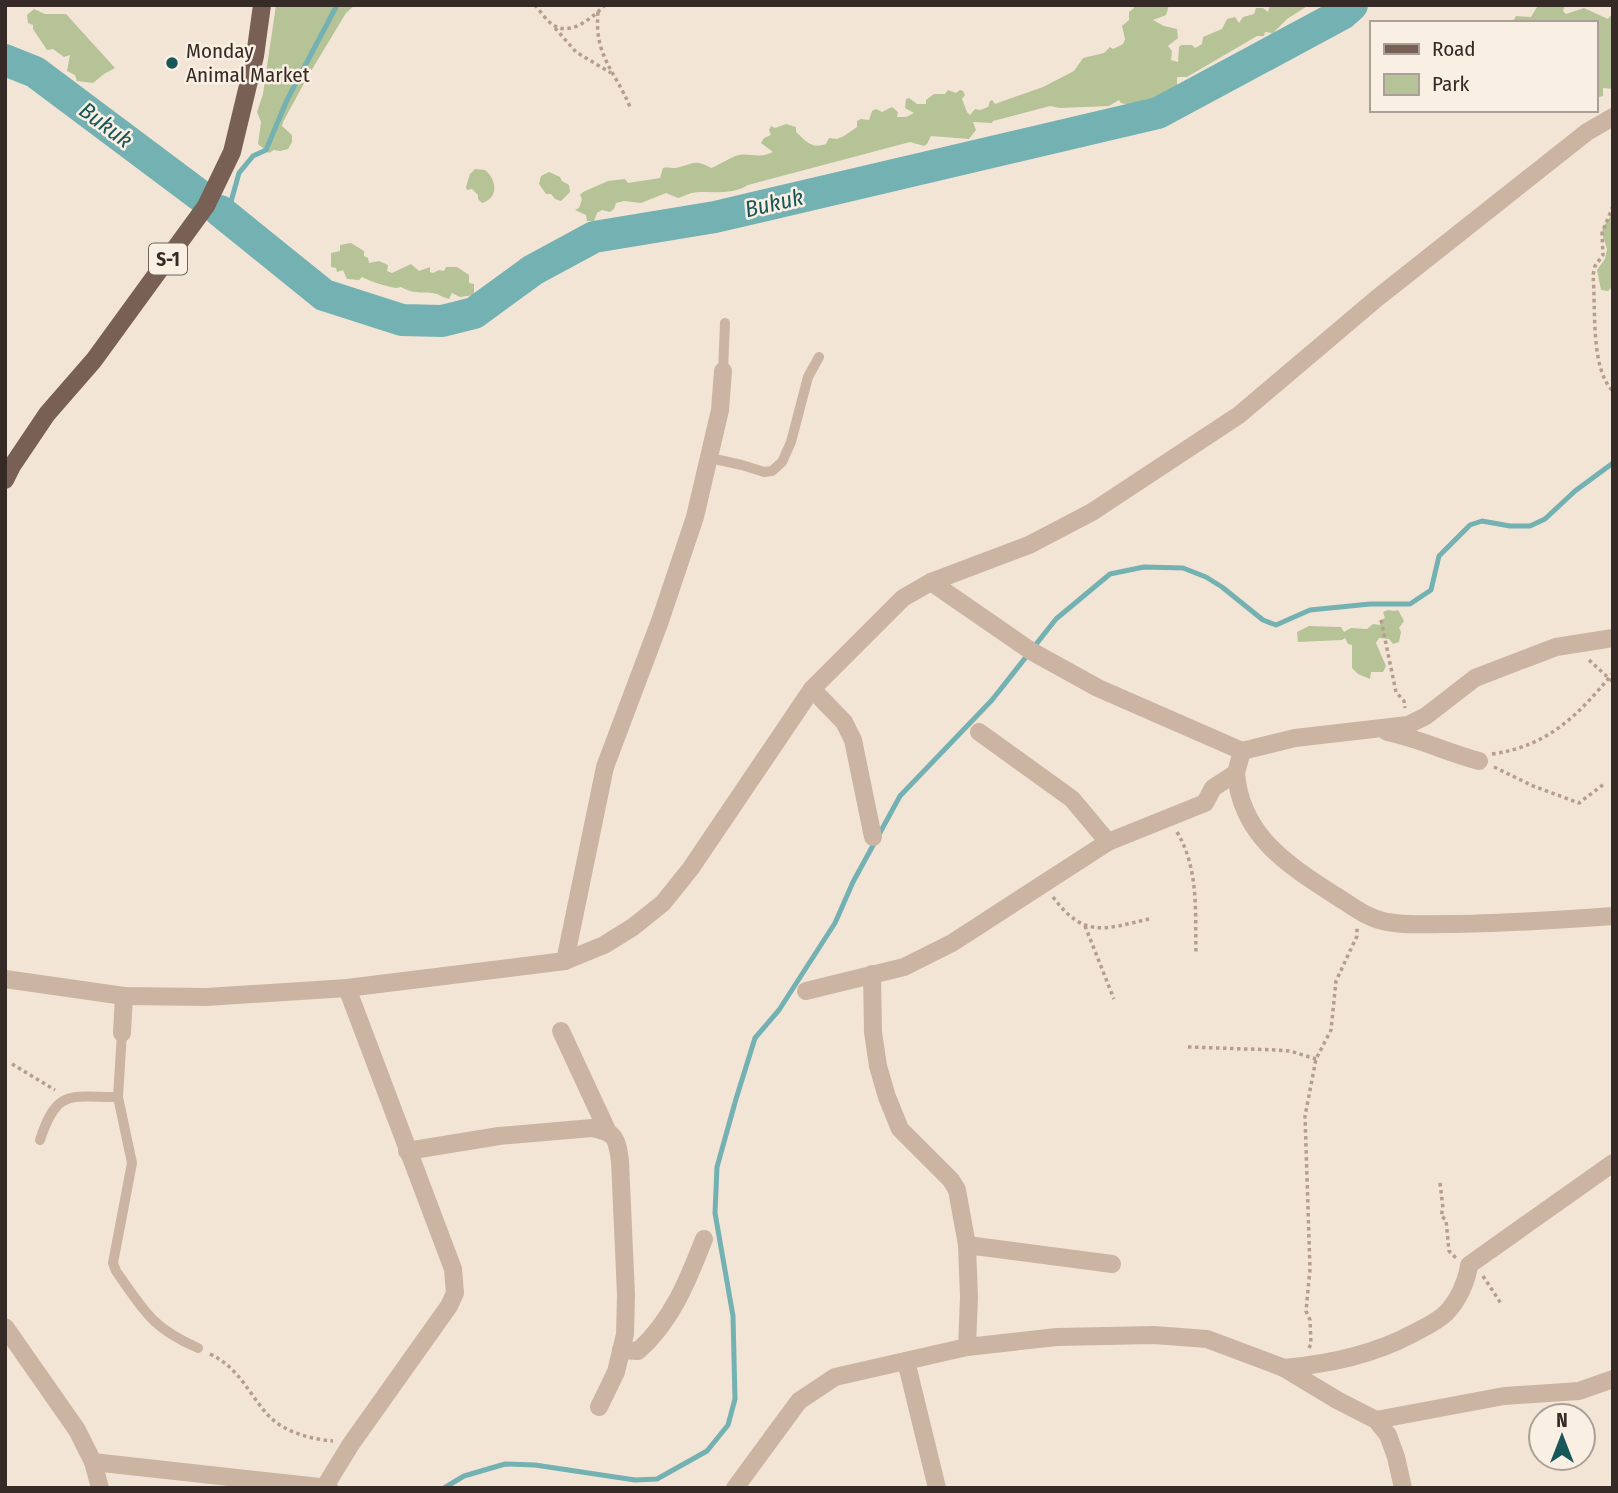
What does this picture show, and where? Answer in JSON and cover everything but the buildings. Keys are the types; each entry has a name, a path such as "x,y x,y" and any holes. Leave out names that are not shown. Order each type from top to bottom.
{"main road":[{"name":"S-1","path":"5,480 47,414 94,360 206,206 232,152 255,56 262,5"}],"street":[{"path":"5,979 124,996 207,997 347,988 565,961 604,945 633,927 663,903 691,868 812,689 903,598 930,582 1029,545 1092,512 1239,415 1376,299 1587,132 1613,117"},
{"path":"565,961 605,767 682,558 710,458 720,410 723,371"},
{"path":"930,582 1031,650 1098,688 1242,751 1295,738 1376,731 1408,725 1426,716 1475,678 1556,647 1613,638"},
{"path":"812,689 844,722 853,740 873,837"},
{"path":"1376,731 1407,736 1472,759"},
{"path":"979,732 1072,799 1108,842"},
{"path":"1242,751 1236,773 1237,792 1244,811 1269,848 1301,874 1363,914 1384,922 1432,924 1484,924 1613,916"},
{"path":"1205,803 1213,788 1236,773"},
{"path":"806,991 904,967 952,943 1108,842 1205,803 1222,802 1244,811"},
{"path":"872,974 873,1032 878,1066 887,1097 900,1129 951,1180 957,1190 967,1245 967,1347"},
{"path":"93,1462 326,1487 351,1444 449,1306 455,1293 453,1269 347,988"},
{"path":"122,1033 124,996"},
{"path":"561,1031 607,1130 618,1144 620,1161 625,1334 616,1372 599,1407"},
{"path":"407,1151 499,1136 592,1128 607,1130"},
{"path":"1293,1367 1328,1364 1380,1349 1437,1321 1457,1297 1469,1265 1613,1163"},
{"path":"621,1350 638,1351 650,1340 683,1292 704,1239"},
{"path":"967,1245 1112,1264"},
{"path":"5,1327 77,1430 93,1462 100,1488"},
{"path":"735,1488 764,1445 799,1401 835,1377 967,1347 1057,1337 1154,1335 1207,1339 1293,1367 1337,1400 1376,1420 1388,1435 1402,1488"},
{"path":"906,1361 937,1488"},
{"path":"1376,1420 1504,1396 1579,1391 1613,1379"}],"lane":[{"path":"723,371 725,323"},
{"path":"710,458 764,472 772,471 782,462 791,442 808,377 819,357"},
{"path":"122,1033 118,1097 132,1163 113,1263 116,1272 152,1321 172,1337 198,1348"},
{"path":"40,1140 54,1107 70,1097 118,1097"}],"path":[{"path":"536,5 576,51 589,62 613,74"},
{"path":"554,26 573,27 605,5"},
{"path":"598,12 597,35 606,63 630,107"},
{"path":"1613,206 1602,233 1603,255 1595,267 1594,275 1598,362 1608,387 1613,391"},
{"path":"1381,620 1396,692 1404,701 1408,725"},
{"path":"1571,645 1613,682"},
{"path":"1472,759 1536,743 1578,713 1594,698 1613,673"},
{"path":"1472,759 1579,803 1604,783"},
{"path":"1169,818 1185,845 1195,877 1196,953"},
{"path":"1043,885 1063,911 1093,929 1150,919"},
{"path":"1293,1367 1311,1344 1310,1320 1306,1311 1310,1269 1305,1116 1316,1059 1331,1030 1336,981 1357,936 1353,908"},
{"path":"1085,925 1114,999"},
{"path":"1188,1047 1290,1051 1316,1059"},
{"path":"12,1064 70,1097"},
{"path":"1440,1183 1443,1208 1441,1216 1446,1220 1449,1251 1485,1279 1502,1305"},
{"path":"198,1348 225,1362 268,1415 283,1427 313,1439 342,1442"}],"green space":[{"path":"276,5 355,5 346,13 283,122 282,126 292,135 288,149 269,153 258,144 261,122 257,112 263,94"},
{"path":"1133,5 1169,5 1166,15 1153,20 1177,29 1178,38 1168,46 1172,51 1171,60 1178,62 1181,45 1192,45 1195,48 1202,44 1203,37 1222,29 1227,19 1235,17 1239,23 1243,17 1254,14 1256,8 1263,8 1268,12 1270,5 1309,5 1287,19 1273,33 1265,32 1264,36 1257,36 1187,77 1177,77 1177,87 1171,89 1171,97 1159,106 1145,107 1142,112 1133,112 1130,105 1119,100 1109,106 1050,106 992,123 973,122 976,130 969,139 931,136 924,146 910,142 737,190 696,192 678,198 666,193 641,203 624,201 616,203 610,212 602,210 597,213 594,221 587,221 586,215 575,210 579,208 582,199 580,195 583,192 608,181 625,179 628,183 660,178 663,168 696,163 711,168 739,155 763,155 773,152 761,143 771,135 771,126 775,128 786,124 796,127 796,132 806,142 813,145 826,144 829,138 837,139 857,127 857,121 869,120 872,111 876,109 882,112 892,107 898,112 897,117 906,117 914,113 905,108 906,99 909,98 917,104 926,104 926,100 934,94 945,94 948,90 956,93 963,91 965,95 962,99 970,115 975,109 988,107 992,100 995,104 1043,87 1074,71 1083,58 1104,53 1110,47 1113,49 1123,44 1125,39 1122,26 1129,20"},
{"path":"1565,5 1563,11 1566,14 1584,8 1608,19 1613,17 1613,89 1603,88 1603,96 1597,98 1597,21 1513,21 1516,16 1531,17 1537,7"},
{"path":"34,9 45,14 66,14 115,68 93,83 77,81 75,75 67,71 70,55 64,57 53,49 47,50 33,25 28,23 27,15"},
{"path":"475,169 485,170 494,184 494,193 488,201 482,203 472,189 467,190 466,187 470,174"},
{"path":"549,172 569,185 570,192 561,201 551,194 546,194 539,184 541,176"},
{"path":"1613,213 1613,286 1608,291 1601,290 1597,270 1605,259 1607,249 1603,227"},
{"path":"351,243 364,251 369,263 379,261 388,265 387,271 392,273 411,264 419,271 430,267 430,272 433,273 444,271 446,267 457,267 469,275 469,283 474,284 474,295 460,297 452,293 449,299 433,293 388,286 362,277 359,280 347,279 343,270 337,272 336,268 331,267 331,253 340,251 340,245"},
{"path":"1398,610 1404,621 1399,628 1399,642 1393,644 1389,639 1379,638 1376,643 1386,666 1383,672 1371,672 1370,679 1352,668 1352,645 1348,644 1345,638 1298,642 1297,632 1309,626 1341,627 1344,632 1351,628 1367,629 1373,624 1380,625 1385,618 1383,612"}],"waterway":[{"path":"227,216 239,173 253,156 266,150 287,100 337,5"},
{"name":"Bukuk","path":"220,211 324,295 402,320 442,321 474,313 533,270 594,237 715,217 1158,113 1342,14 1352,5"},
{"name":"Bukuk","path":"5,60 35,72 202,197"},
{"path":"444,1488 464,1476 505,1464 535,1465 635,1480 657,1479 707,1451 728,1425 735,1399 733,1316 715,1213 717,1167 755,1038 779,1010 835,923 853,882 900,796 992,700 1056,619 1110,574 1144,567 1183,568 1206,577 1263,620 1276,625 1310,610 1370,604 1410,604 1431,590 1439,556 1470,525 1482,521 1530,526 1545,519 1575,491 1613,463"}],"place":[{"name":"Monday Animal Market","path":"172,63"}]}
